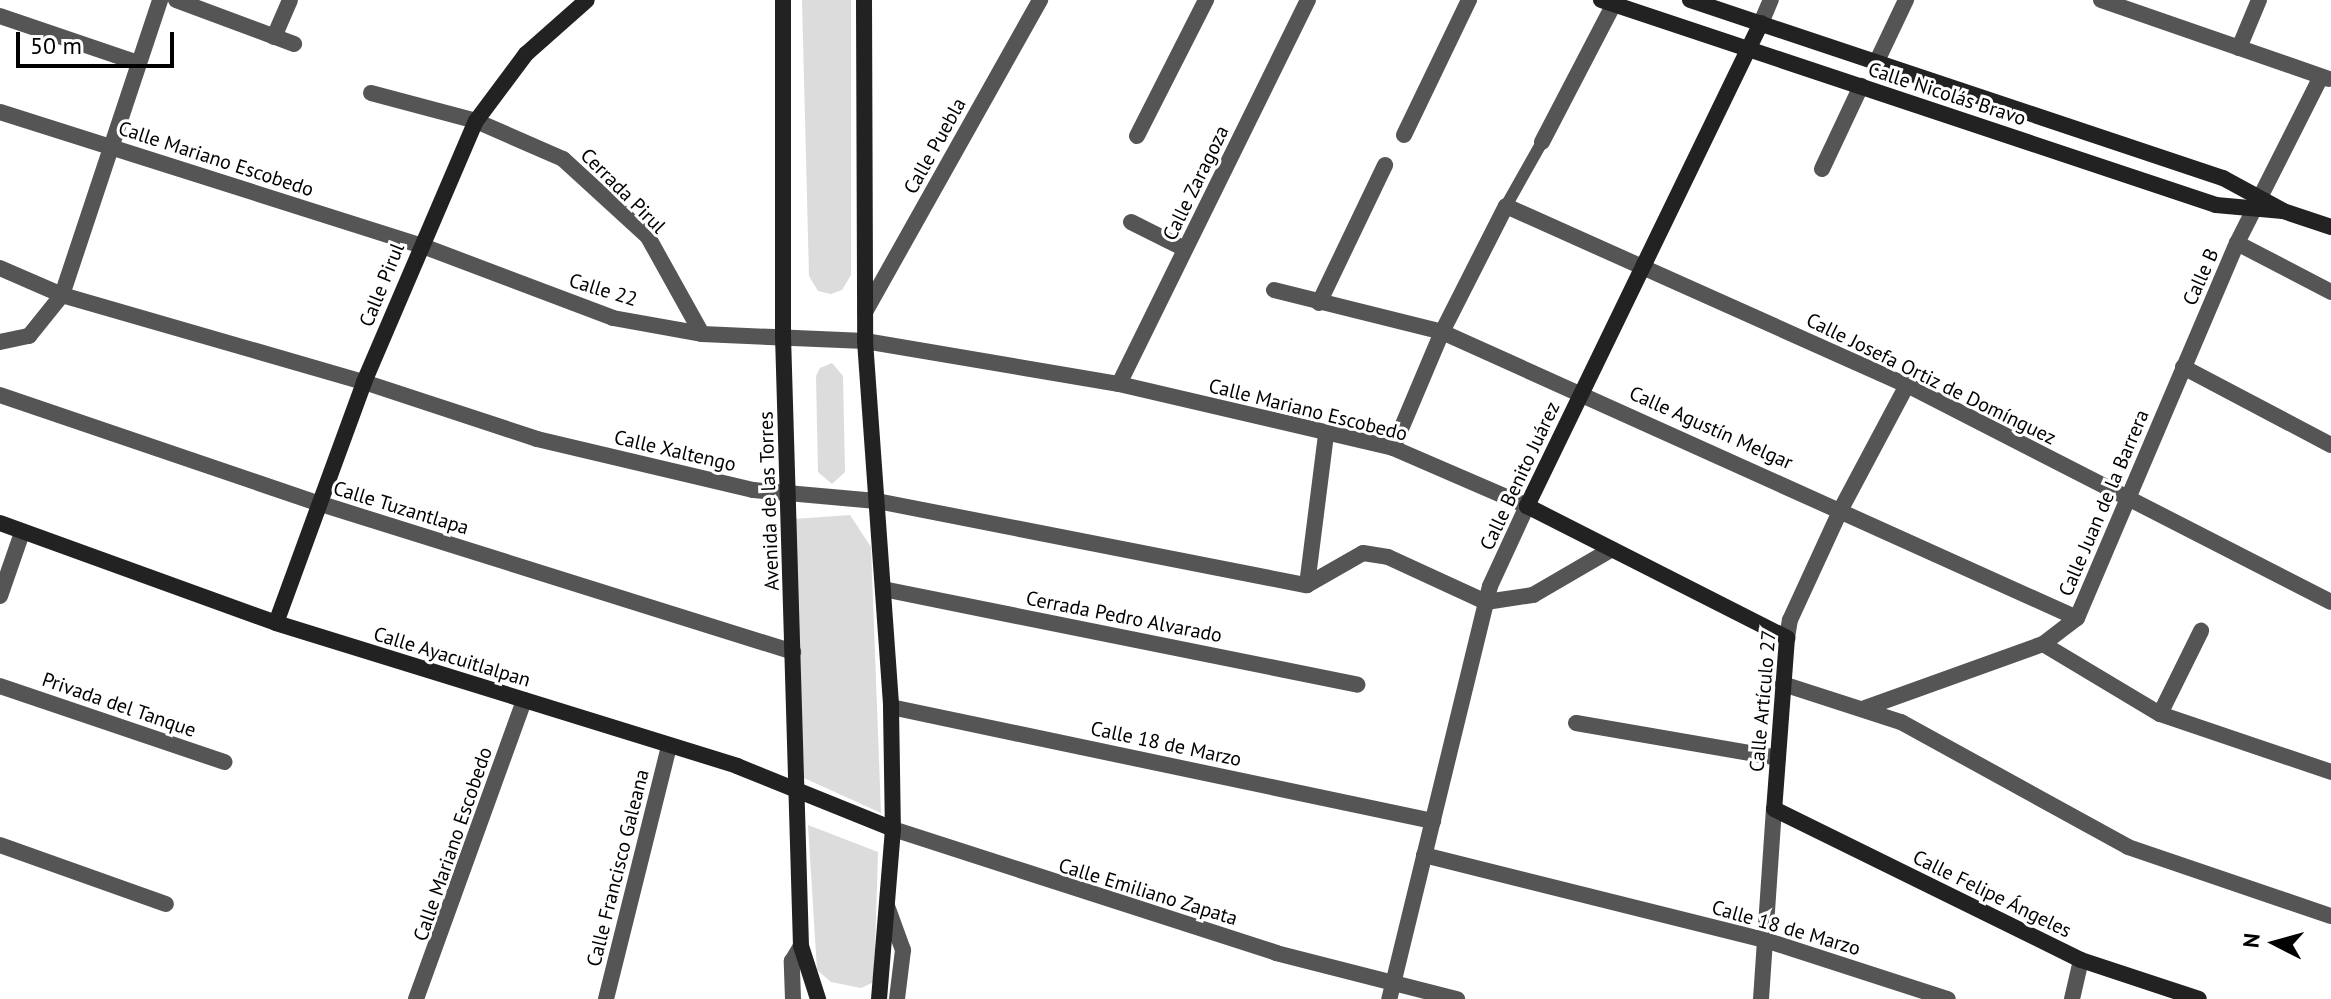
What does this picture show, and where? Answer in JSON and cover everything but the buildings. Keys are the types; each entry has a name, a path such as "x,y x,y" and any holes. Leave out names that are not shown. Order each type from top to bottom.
{"main road":[{"name":"Calle Pirul","path":"276,623 364,382 420,245 476,121 526,54 587,0"},
{"name":"Avenida de las Torres","path":"783,0 783,336 801,946 817,994"},
{"path":"864,0 865,341 891,707 893,829 879,999"},
{"name":"Calle Nicolás Bravo","path":"1690,0 2223,178 2258,204"},
{"name":"Calle Nicolás Bravo","path":"1610,2 2216,205 2258,204 2331,227"},
{"name":"Calle Benito Juárez","path":"1527,506 1745,47 1761,23"},
{"name":"Calle Mariano Escobedo","path":"1527,506 1787,638"},
{"name":"Calle Ayacuitlalpan","path":"0,523 276,623 669,746 893,829"},
{"name":"Calle Artículo 27","path":"1774,809 1787,638"},
{"name":"Calle Felipe Ángeles","path":"1774,809 2081,960 2199,999"}],"street":[{"path":"0,342 29,336 62,295 160,0"},
{"path":"176,0 294,44"},
{"path":"274,37 290,0"},
{"name":"Calle Puebla","path":"865,312 1040,0"},
{"path":"1137,136 1206,0"},
{"name":"Calle Zaragoza","path":"1119,384 1308,0"},
{"path":"1404,135 1469,0"},
{"name":"Calle Benito Juárez","path":"1761,23 1771,0"},
{"path":"1877,61 1906,0"},
{"path":"2102,0 2326,78"},
{"path":"2239,48 2259,0"},
{"path":"1542,142 1610,2"},
{"path":"0,16 138,63"},
{"name":"Calle B","path":"2183,367 2237,243 2326,78"},
{"path":"1822,169 1861,86"},
{"name":"Cerrada Pirul","path":"371,93 476,121 563,159 648,237 702,334"},
{"name":"Calle Mariano Escobedo","path":"0,112 420,245"},
{"path":"1319,303 1385,165"},
{"path":"1393,448 1442,332 1506,206"},
{"name":"Calle Josefa Ortiz de Domínguez","path":"1506,206 1907,385 2331,602"},
{"path":"1131,222 1185,249"},
{"path":"2237,243 2331,292"},
{"name":"Calle 22","path":"420,245 613,318 702,334 783,336"},
{"name":"Calle Xaltengo","path":"0,268 62,295 364,382 537,439 753,490 877,501 1307,585"},
{"name":"Calle Agustín Melgar","path":"1274,290 1442,332 1581,391 2077,618"},
{"name":"Calle Mariano Escobedo","path":"783,336 865,341 1119,384 1326,435 1393,448 1527,506"},
{"path":"2183,367 2331,445"},
{"name":"Calle Juan de la Barrera","path":"1865,708 2043,644 2077,618 2130,500 2183,367"},
{"name":"Calle Artículo 27","path":"1787,638 1790,620 1841,509 1907,385"},
{"name":"Calle Tuzantlapa","path":"0,395 318,503 793,652"},
{"path":"1307,585 1326,435"},
{"name":"Calle Benito Juárez","path":"1391,991 1486,602 1527,506"},
{"path":"0,596 22,533"},
{"path":"1307,585 1363,553 1388,557 1486,602 1533,595 1612,549"},
{"name":"Cerrada Pedro Alvarado","path":"883,589 1357,685"},
{"path":"2160,714 2201,631"},
{"path":"2043,644 2160,714 2331,772"},
{"path":"1783,684 1901,722 2128,847 2331,916"},
{"name":"Privada del Tanque","path":"0,686 224,762"},
{"name":"Calle Mariano Escobedo","path":"416,999 524,700"},
{"name":"Calle 18 de Marzo","path":"891,707 1433,821"},
{"path":"1576,723 1778,758"},
{"name":"Calle Francisco Galeana","path":"606,999 669,746"},
{"name":"Calle Artículo 27","path":"1761,999 1774,809"},
{"name":"Calle Emiliano Zapata","path":"893,829 1391,991 1457,999"},
{"path":"0,845 166,904"},
{"name":"Calle 18 de Marzo","path":"1424,855 1765,940 1948,999"},
{"path":"887,906 903,950 897,999"},
{"path":"793,999 792,961 801,946"},
{"path":"2072,999 2081,960"}],"lane":[{"path":"1506,206 1542,142"}],"shaded area":[{"path":"802,0 851,0 851,275 842,290 831,294 818,291 809,276"},
{"path":"832,363 843,376 845,472 832,484 818,472 816,376 820,368"},
{"path":"850,515 871,547 881,813 804,778 794,519"},
{"path":"808,825 878,852 874,982 861,988 831,982 817,970"}]}
